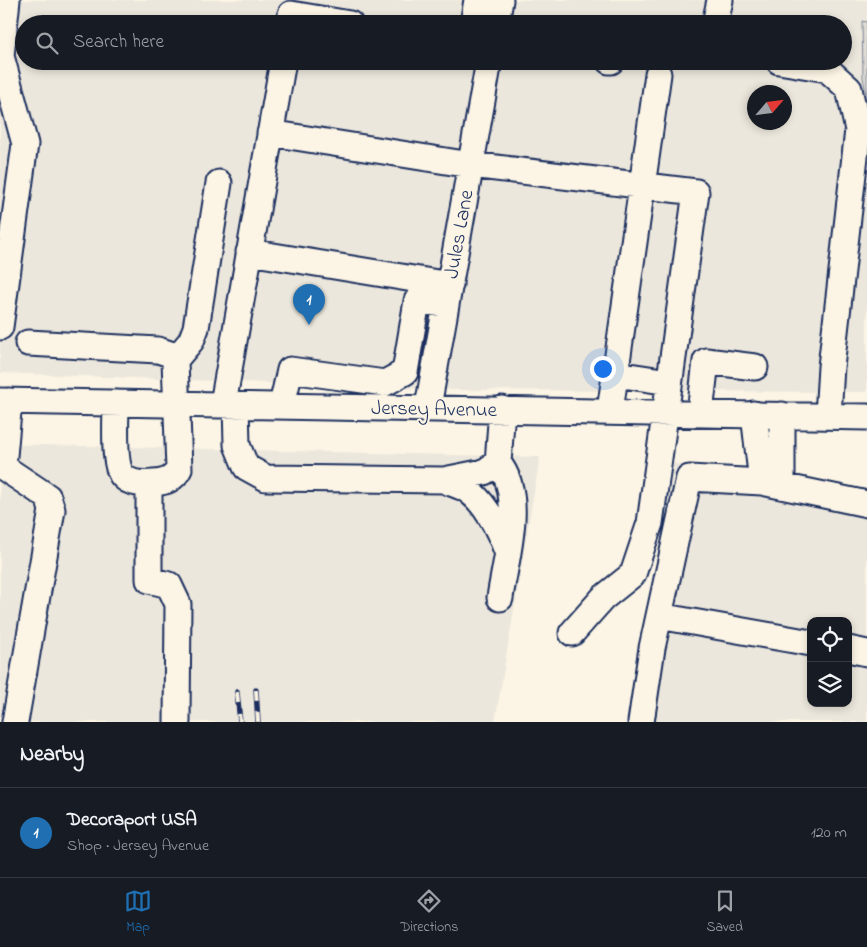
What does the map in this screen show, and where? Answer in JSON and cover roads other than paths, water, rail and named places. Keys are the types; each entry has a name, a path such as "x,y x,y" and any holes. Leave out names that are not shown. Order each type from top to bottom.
{"street":[{"path":"0,327 25,144 1,56 7,0"},
{"path":"474,15 477,0"},
{"path":"498,15 500,0"},
{"path":"717,15 720,0"},
{"path":"292,12 306,15"},
{"path":"281,70 249,252 230,404 237,445 246,466 266,478 444,480 484,472 498,463"},
{"name":"Jules Lane","path":"428,407 487,70"},
{"path":"828,70 850,89 858,130 860,185 831,367 828,416"},
{"path":"610,411 658,74"},
{"path":"270,133 471,165 641,196 696,192 650,524 633,574 603,598 572,633"},
{"path":"175,360 190,341 196,328 219,183"},
{"path":"249,252 418,291 448,295"},
{"path":"282,405 290,370 385,383 405,372 418,291"},
{"path":"28,343 158,350 173,355 175,360 179,469 176,476 167,481 149,484 127,480 121,474 117,454 116,403"},
{"path":"408,356 437,359"},
{"path":"700,413 706,361 755,367"},
{"path":"616,374 669,382"},
{"path":"362,380 362,406"},
{"path":"4,401 2,467 48,497 52,510 15,722"},
{"name":"Jersey Avenue","path":"4,401 428,407 867,417"},
{"path":"500,598 513,525 506,472 498,463 502,409"},
{"path":"754,414 772,484"},
{"path":"772,484 782,415"},
{"path":"641,722 659,616 689,478 772,484 867,504"},
{"path":"444,480 469,491 482,505 500,534 507,552"},
{"path":"149,484 149,580 169,586 178,604 177,722"},
{"path":"659,616 807,642"},
{"path":"852,651 867,653"}],"railway":[{"path":"256,690 258,722"},
{"path":"237,692 240,722"}],"place":[{"name":"Decoraport USA","path":"309,325"}]}
